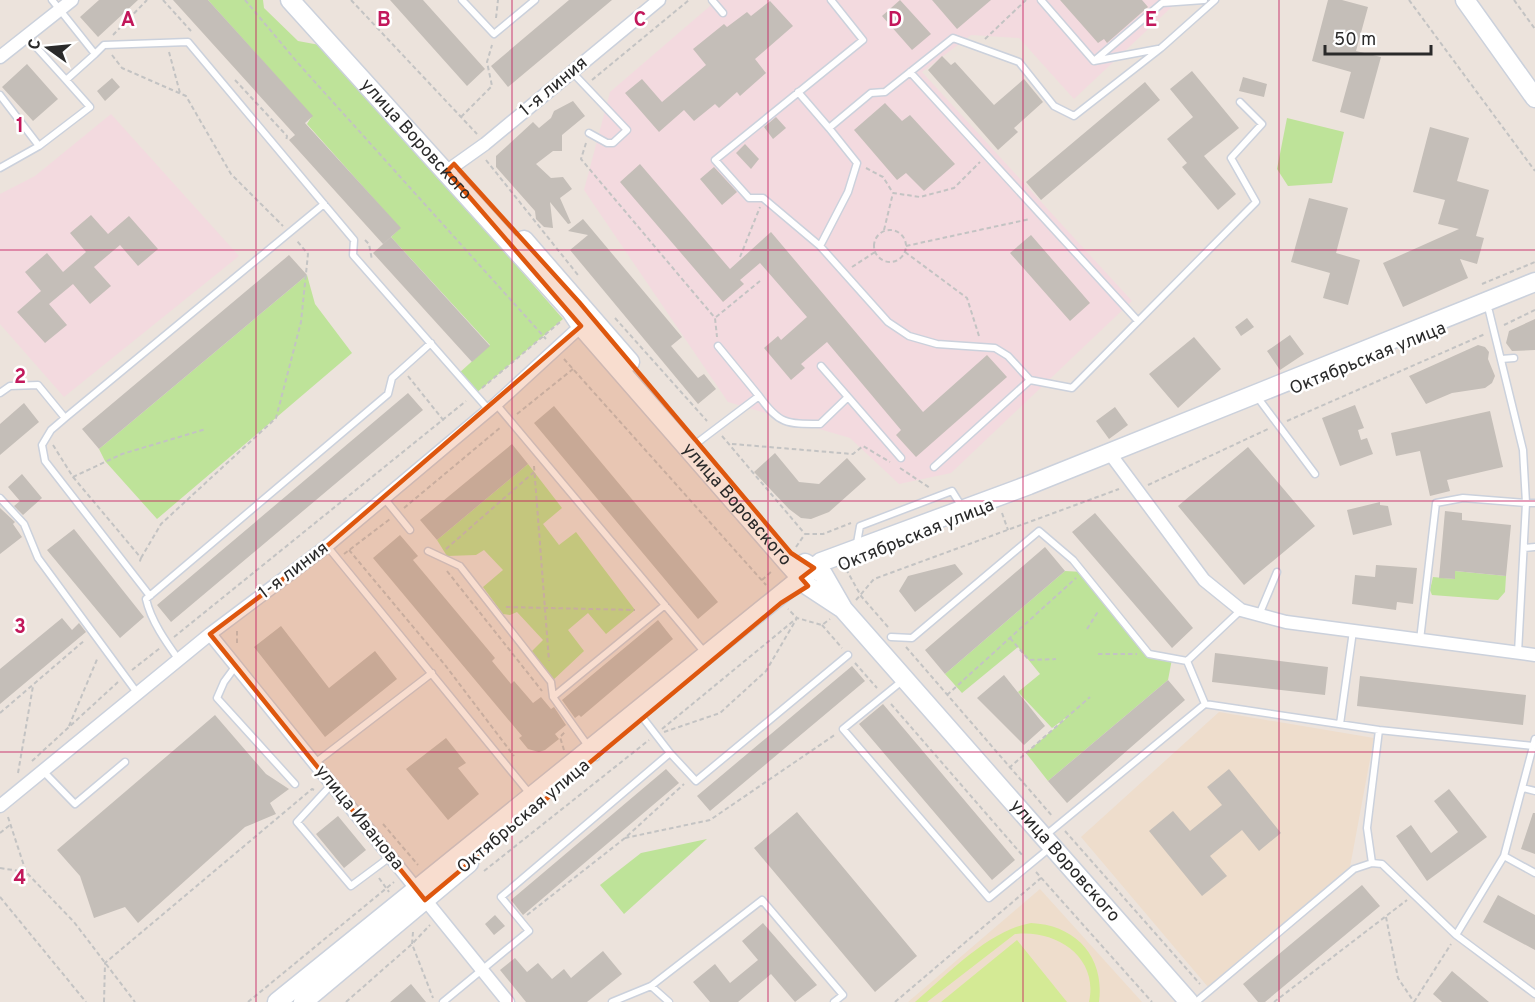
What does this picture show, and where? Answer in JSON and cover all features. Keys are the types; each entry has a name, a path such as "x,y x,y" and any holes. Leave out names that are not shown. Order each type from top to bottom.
{"street":[{"path":"0,57 28,38 72,0"},
{"name":"улица Воровского","path":"290,0 451,168 576,318 843,609 1189,1002"},
{"path":"306,0 451,168 579,302 694,446"},
{"name":"1-я линия","path":"451,168 485,144 659,0"},
{"path":"1465,0 1535,98"},
{"path":"1471,0 1535,88"},
{"path":"965,513 1535,282"},
{"name":"Октябрьская улица","path":"303,1002 401,911 426,901 536,800 593,753 643,718 709,657 779,600 812,577 847,557 1114,459 1535,291"},
{"name":"1-я линия","path":"2,806 210,634 327,546 492,407 556,350 576,318"},
{"path":"1114,459 1204,580 1241,610 1286,622 1535,656"},
{"name":"улица Иванова","path":"210,634 315,763 328,788 390,857 508,1002"},
{"path":"593,753 709,657"},
{"path":"277,1002 401,911"}],"lane":[{"path":"52,0 95,54"},
{"path":"462,0 494,34 535,0"},
{"path":"712,0 723,13"},
{"path":"831,0 863,40 716,160 749,198 763,198 820,246 888,322 909,336 937,344 995,348 1008,356 1030,380 1072,388 1256,202 1231,158 1262,124 1240,102"},
{"path":"1041,0 1094,61"},
{"path":"1094,61 1161,1 1204,0"},
{"path":"829,129 871,93 885,92 953,38 1019,62 1054,106 1074,116 1161,48 1215,0"},
{"path":"0,168 39,146 90,107 28,38"},
{"path":"66,80 104,45 188,42 354,240 353,255 476,394 510,420 532,444 709,657"},
{"path":"1094,61 1161,48"},
{"path":"572,72 627,130 613,143 589,134"},
{"path":"910,72 1138,321"},
{"path":"798,93 857,163 848,192 820,246"},
{"path":"0,95 39,146"},
{"path":"150,596 45,461 42,445 47,436 65,418 324,204"},
{"path":"1489,311 1523,450 1526,503 1518,653"},
{"path":"179,660 166,643 148,609 146,599 388,394 392,378 431,343"},
{"path":"718,346 775,417 797,424 820,424 848,397"},
{"path":"1501,359 1514,358"},
{"path":"821,366 901,458"},
{"path":"934,467 1030,380"},
{"path":"0,393 10,386 38,385 65,418"},
{"path":"694,446 759,396"},
{"path":"1261,402 1315,474"},
{"path":"847,557 860,526 952,491 965,513"},
{"path":"0,498 24,524 38,558 138,694"},
{"path":"384,498 410,530"},
{"path":"1420,640 1436,503 1463,498 1535,503"},
{"path":"894,637 912,638 1039,531 1073,560 1149,654 1187,662"},
{"path":"327,546 536,800"},
{"path":"1524,548 1535,547"},
{"path":"428,551 460,566 551,682 553,697 593,753"},
{"path":"1259,615 1277,572"},
{"path":"553,697 665,605"},
{"path":"1187,662 1241,610"},
{"path":"1340,724 1353,631"},
{"path":"643,718 670,753 696,781 848,655"},
{"path":"1187,662 1205,704"},
{"path":"235,667 217,698 295,784"},
{"path":"315,763 432,673"},
{"path":"905,679 843,729 989,898 1030,864 1059,824 1205,704 1379,730 1534,742 1504,856 1456,935"},
{"path":"1372,863 1367,828 1379,730"},
{"path":"443,1002 529,931 501,897 670,753"},
{"path":"44,772 75,804 125,762"},
{"path":"328,788 297,822 351,886 390,857"},
{"path":"1523,788 1535,791"},
{"path":"1504,856 1535,873"},
{"path":"1196,1002 1354,869 1372,863 1382,864 1456,935 1535,994"},
{"path":"612,1002 651,986 762,900 843,995 834,1002"},
{"path":"651,986 669,1002"}],"path":[{"path":"136,578 141,558 161,524 276,418 301,322 308,254 231,174 186,96 122,68 104,45 147,0"},
{"path":"245,0 297,62 779,600 797,618 822,625 1041,878 1152,1002"},
{"path":"351,0 485,144 484,158 583,282"},
{"path":"461,117 492,87 488,62 498,0"},
{"path":"977,46 1026,0"},
{"path":"1409,0 1535,171"},
{"path":"1514,0 1535,29"},
{"path":"167,44 180,93"},
{"path":"589,134 581,159 715,318 718,346"},
{"path":"857,163 882,177 893,193 920,197 954,188 987,155"},
{"path":"884,230 900,232 906,246 905,252 898,260 888,262 878,257 875,252 876,237 884,230 893,193"},
{"path":"740,257 763,198"},
{"path":"906,246 1042,216"},
{"path":"845,272 875,252"},
{"path":"905,252 967,298 974,313 981,347"},
{"path":"715,318 760,281"},
{"path":"822,625 861,596 874,579 1133,484 1148,484 1535,310"},
{"path":"609,311 730,444 805,534 823,534 847,557 861,596 894,637 948,695 1009,768 1208,992"},
{"path":"33,686 18,773 125,676 476,394 543,336 576,318"},
{"path":"402,369 444,420"},
{"path":"337,559 396,514 573,369"},
{"path":"73,477 122,454 206,429"},
{"path":"47,436 73,477 141,558"},
{"path":"532,444 551,682"},
{"path":"730,444 853,454 863,446 926,484 939,496"},
{"path":"534,472 439,556 448,573 543,693"},
{"path":"349,550 445,665 515,758"},
{"path":"948,695 1083,572"},
{"path":"1087,629 1106,600"},
{"path":"491,606 635,609"},
{"path":"479,875 797,618"},
{"path":"656,734 720,713 766,671 797,618"},
{"path":"0,713 93,632"},
{"path":"1010,638 1029,660 1056,659"},
{"path":"69,728 103,646"},
{"path":"1098,654 1149,654"},
{"path":"1009,768 1090,697"},
{"path":"566,754 560,737 570,728"},
{"path":"625,838 710,819 843,729"},
{"path":"521,921 625,838 693,777"},
{"path":"104,1002 105,963 312,789 328,788"},
{"path":"2,806 11,824 26,872 74,922 135,1002"},
{"path":"0,833 11,824"},
{"path":"0,868 26,872"},
{"path":"372,870 414,927 412,944 434,1002"},
{"path":"895,1002 1041,878"},
{"path":"1274,1002 1414,895"},
{"path":"0,897 86,1002"},
{"path":"346,1002 412,944 431,924 426,901"},
{"path":"1386,916 1398,978 1414,1002 1456,935"}],"highlighted area":[{"path":"454,164 579,302 791,553 814,568 801,578 808,586 781,603 425,900 210,634 327,546 581,326 447,171"}],"shaded area":[{"path":"717,0 1179,0 1074,99 1019,38 971,35 922,72 1132,301 951,473 899,484 850,438 728,402 584,190 610,92"},
{"path":"111,114 239,256 64,397 0,324 0,194 35,176"},
{"path":"1219,712 1374,738 1350,867 1208,987 1081,837"},
{"path":"1040,889 1142,1002 908,1002"}],"green space":[{"path":"208,0 263,0 264,8 298,41 325,46 563,319 475,394 458,374 490,345 391,237 400,228 307,124 312,116"},
{"path":"1287,118 1344,132 1332,183 1288,186 1277,169"},
{"path":"307,275 315,304 352,353 157,519 105,461 99,449"},
{"path":"528,464 562,508 543,524 559,545 576,532 635,610 606,634 588,613 568,630 584,651 551,682 529,654 543,640 517,612 510,615 503,614 483,587 503,570 484,550 476,555 447,556 437,540"},
{"path":"1065,571 1083,572 1149,654 1172,659 1168,680 1048,781 1026,753 1071,714 1052,728 1018,692 1040,674 1018,647 962,693 945,674"},
{"path":"1455,571 1506,576 1505,592 1498,600 1432,595 1430,590 1433,577 1454,579"},
{"path":"707,839 624,914 600,885 641,853"},
{"path":"1031,923 1061,930 1084,946 1097,971 1100,986 1099,1002 1089,1002 1090,986 1087,971 1081,959 1071,949 1045,936 1015,934 927,1002 915,1002 984,944 1015,927"},
{"path":"1017,940 1067,1002 941,1002"}],"building":[{"path":"99,0 138,0 98,37 80,17"},
{"path":"173,0 208,0 313,116 305,123 401,228 383,244 289,140 295,135"},
{"path":"390,0 423,0 485,69 467,86"},
{"path":"569,0 612,0 508,87 491,66"},
{"path":"900,0 931,34 912,50 882,16"},
{"path":"932,0 991,0 957,29"},
{"path":"1060,0 1142,0 1148,7 1107,43 1104,39 1098,43"},
{"path":"1328,0 1342,0 1368,7 1356,51 1381,57 1364,119 1340,112 1351,72 1312,61"},
{"path":"770,1 793,26 755,59 766,73 740,96 737,92 719,108 715,104 694,121 684,110 659,132 625,93 642,79 662,102 706,65 693,49 724,24 727,27 747,12 751,16"},
{"path":"942,56 951,65 955,62 994,105 1024,79 1043,102 1014,128 1018,132 998,150 928,70"},
{"path":"27,64 58,99 33,121 2,87"},
{"path":"1192,71 1239,128 1204,156 1236,194 1218,210 1182,167 1187,163 1167,139 1193,117 1170,89"},
{"path":"1243,77 1267,84 1264,97 1239,91"},
{"path":"112,78 120,87 105,101 97,91"},
{"path":"1145,82 1160,100 1041,200 1026,182"},
{"path":"573,101 585,116 562,135 562,151 553,151 536,164 551,178 563,177 572,189 560,198 571,223 568,224 550,202 553,228 544,227 536,219 535,211 496,167 496,156 533,122 539,128 551,118 554,111"},
{"path":"885,103 902,121 910,115 955,164 924,191 906,173 897,180 854,130"},
{"path":"776,117 786,128 773,139 764,127"},
{"path":"1430,127 1469,138 1457,181 1489,190 1476,236 1484,238 1477,264 1460,259 1468,278 1403,307 1383,263 1459,229 1438,224 1445,200 1413,192"},
{"path":"745,144 759,159 751,169 736,153"},
{"path":"640,164 730,269 771,232 923,412 987,355 1007,377 916,457 896,435 901,430 827,342 801,364 805,368 791,380 764,348 778,336 781,340 807,317 760,263 740,280 744,284 723,302 620,182"},
{"path":"714,167 737,192 722,205 700,179"},
{"path":"1309,198 1348,208 1336,253 1360,260 1348,305 1323,298 1330,273 1291,262"},
{"path":"91,215 108,234 129,216 158,249 138,266 120,245 94,267 111,286 90,304 73,284 49,304 67,325 45,343 17,312 41,291 25,272 47,253 63,272 86,252 70,233"},
{"path":"583,219 682,337 671,346 698,378 704,374 716,389 698,404 570,250 588,235 568,231"},
{"path":"1031,235 1090,303 1070,321 1010,253"},
{"path":"391,237 490,346 472,362 373,253"},
{"path":"289,255 307,275 99,449 82,429"},
{"path":"1247,318 1254,327 1241,336 1235,327"},
{"path":"1535,319 1535,350 1512,351 1506,343 1509,331"},
{"path":"1290,335 1304,354 1280,370 1267,351"},
{"path":"1194,337 1221,369 1178,408 1149,374"},
{"path":"1478,345 1485,347 1489,352 1488,359 1495,376 1492,383 1485,388 1452,393 1426,404 1409,376"},
{"path":"408,393 423,410 171,622 157,605"},
{"path":"24,403 39,422 0,455 0,424"},
{"path":"1355,405 1364,428 1358,430 1361,440 1367,438 1373,454 1340,466 1322,418"},
{"path":"554,406 718,602 698,619 534,423"},
{"path":"1115,407 1128,425 1109,439 1096,421"},
{"path":"1490,411 1503,467 1447,480 1450,491 1430,496 1420,451 1396,456 1391,433"},
{"path":"512,444 528,464 437,540 420,520"},
{"path":"1248,447 1315,526 1244,585 1178,506"},
{"path":"775,453 799,482 819,484 847,458 866,479 829,512 811,519 801,518 789,509 754,472"},
{"path":"22,474 42,498 23,515 14,506 20,501 8,487"},
{"path":"1380,502 1380,505 1388,506 1392,525 1353,535 1347,510"},
{"path":"0,508 15,522 13,524 22,537 0,554"},
{"path":"1445,511 1462,513 1462,520 1511,525 1506,576 1455,571 1455,579 1439,578"},
{"path":"1095,513 1193,628 1172,648 1072,532"},
{"path":"74,529 144,617 120,638 47,550"},
{"path":"400,535 418,556 413,560 495,658 492,661 511,684 514,681 533,703 541,697 551,709 554,707 566,725 555,734 559,739 545,750 539,752 528,749 519,738 522,736 373,558"},
{"path":"1045,547 1065,571 945,674 925,650"},
{"path":"955,564 963,574 915,612 899,591 908,576"},
{"path":"1376,565 1417,568 1413,604 1397,602 1396,610 1352,604 1355,575 1375,577"},
{"path":"62,618 72,630 79,623 86,632 0,704 0,669"},
{"path":"658,620 673,639 581,717 579,715 575,718 562,700"},
{"path":"281,626 329,688 375,651 397,679 325,737 254,647"},
{"path":"1215,653 1328,667 1325,695 1212,682"},
{"path":"852,666 865,681 710,811 697,796"},
{"path":"1004,675 1045,726 1024,745 977,698"},
{"path":"1360,676 1526,695 1523,725 1357,706"},
{"path":"1168,680 1185,700 1067,803 1048,781"},
{"path":"883,704 1015,860 992,880 859,724"},
{"path":"215,715 266,774 289,789 270,803 276,814 245,827 138,923 125,907 94,918 80,876 57,850"},
{"path":"446,738 466,763 458,768 479,794 448,820 406,769"},
{"path":"666,769 679,783 523,915 511,900"},
{"path":"1229,769 1281,833 1259,851 1242,830 1210,856 1227,876 1202,896 1149,831 1173,811 1190,831 1222,805 1207,787"},
{"path":"1449,789 1487,837 1427,881 1396,836 1411,825 1431,853 1458,832 1434,801"},
{"path":"797,812 917,956 875,992 754,848"},
{"path":"1533,813 1535,813 1535,854 1521,849"},
{"path":"338,816 366,850 344,868 316,834"},
{"path":"1362,885 1380,906 1265,1002 1258,1002 1243,984"},
{"path":"1498,895 1535,915 1535,950 1483,922"},
{"path":"495,915 505,926 494,935 485,924"},
{"path":"763,923 817,985 795,1002 771,974 738,1002 710,1002 693,982 715,964 730,983 758,960 742,941"},
{"path":"603,951 622,974 587,1002 526,1002 500,970 515,958 527,972 538,963 552,979 564,969 571,978"},
{"path":"1452,971 1489,1002 1442,1002 1433,994"},
{"path":"411,984 426,1002 390,1002"}]}
